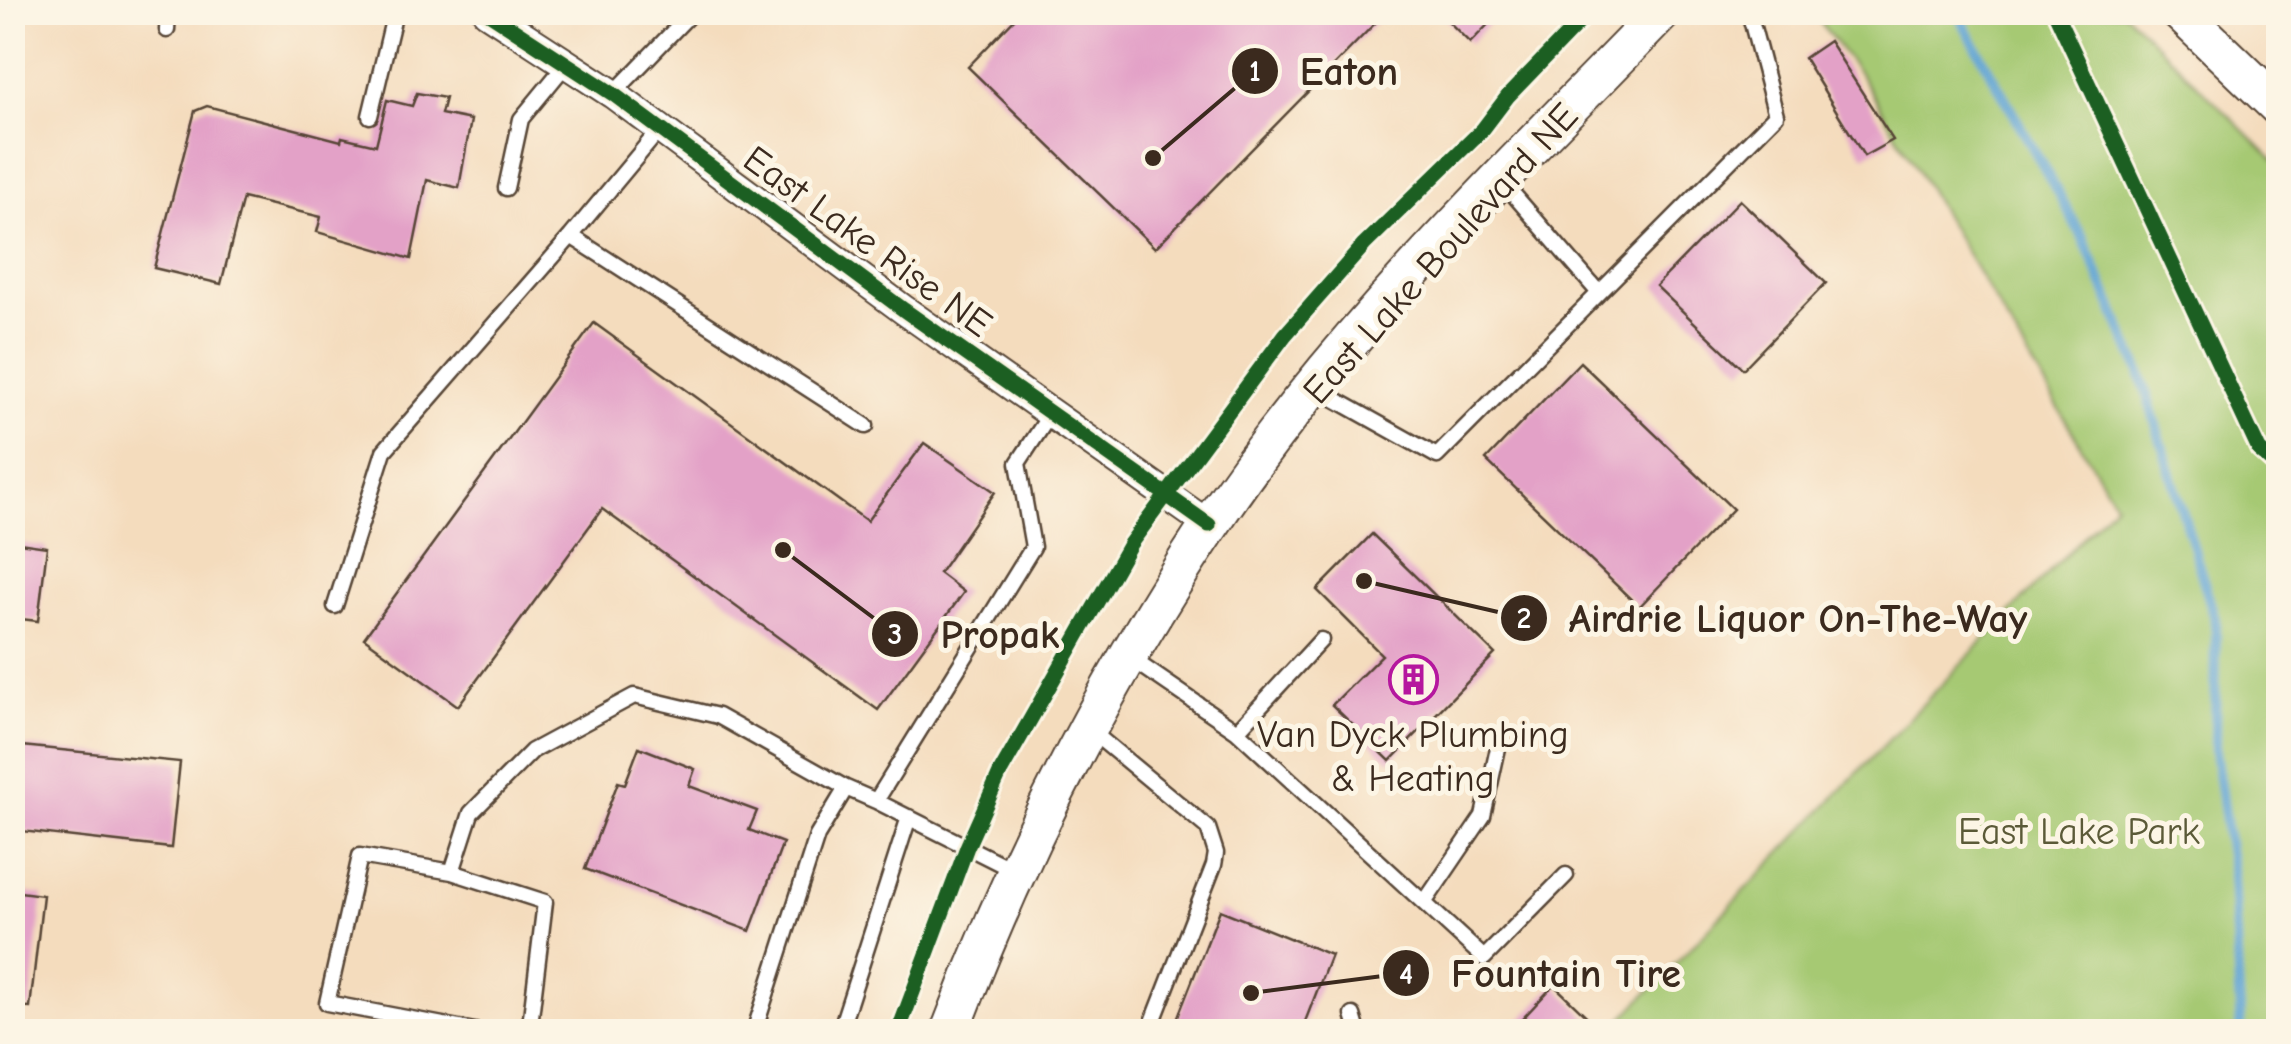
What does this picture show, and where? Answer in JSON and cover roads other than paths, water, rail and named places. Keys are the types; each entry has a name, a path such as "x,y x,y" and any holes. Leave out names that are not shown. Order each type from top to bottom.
{"main road":[{"name":"East Lake Boulevard NE","path":"950,1032 1015,872 1086,726 1209,525 1406,277 1662,12"},
{"path":"2180,12 2278,106"}],"street":[{"name":"East Lake Rise NE","path":"487,12 613,94 1209,525"}],"lane":[{"path":"167,30 168,12"},
{"path":"370,116 395,12"},
{"path":"613,94 692,12"},
{"path":"1314,388 1437,456 1776,115 1749,12"},
{"path":"506,188 521,119 567,62"},
{"path":"335,606 384,451 660,130"},
{"path":"1500,180 1599,292"},
{"path":"572,236 866,426"},
{"path":"876,801 1033,547 1018,463 1051,413"},
{"path":"1237,732 1321,640"},
{"path":"1127,655 1237,732 1484,958 1566,874"},
{"path":"452,872 471,813 532,751 634,696 718,716 846,788 1015,872"},
{"path":"1086,726 1208,828 1213,840 1214,865 1149,1032"},
{"path":"1424,903 1483,816 1500,739"},
{"path":"754,1032 817,836 846,788"},
{"path":"862,1032 841,1028 908,817"},
{"path":"480,1032 327,1003 360,856 452,872 546,902 525,1028 549,1032"},
{"path":"1353,1015 1358,1032"}],"waterway":[{"path":"1957,12 2083,238 2140,372 2216,622 2215,751 2233,876 2241,1032"}],"place":[{"name":"Eaton","path":"1153,158"},
{"name":"Propak","path":"783,550"},
{"name":"Airdrie Liquor On-The-Way","path":"1364,581"},
{"name":"Van Dyck Plumbing & Heating","path":"1413,680"},
{"name":"Fountain Tire","path":"1251,993"}],"park label":[{"name":"East Lake Park","path":"2079,831"}]}
